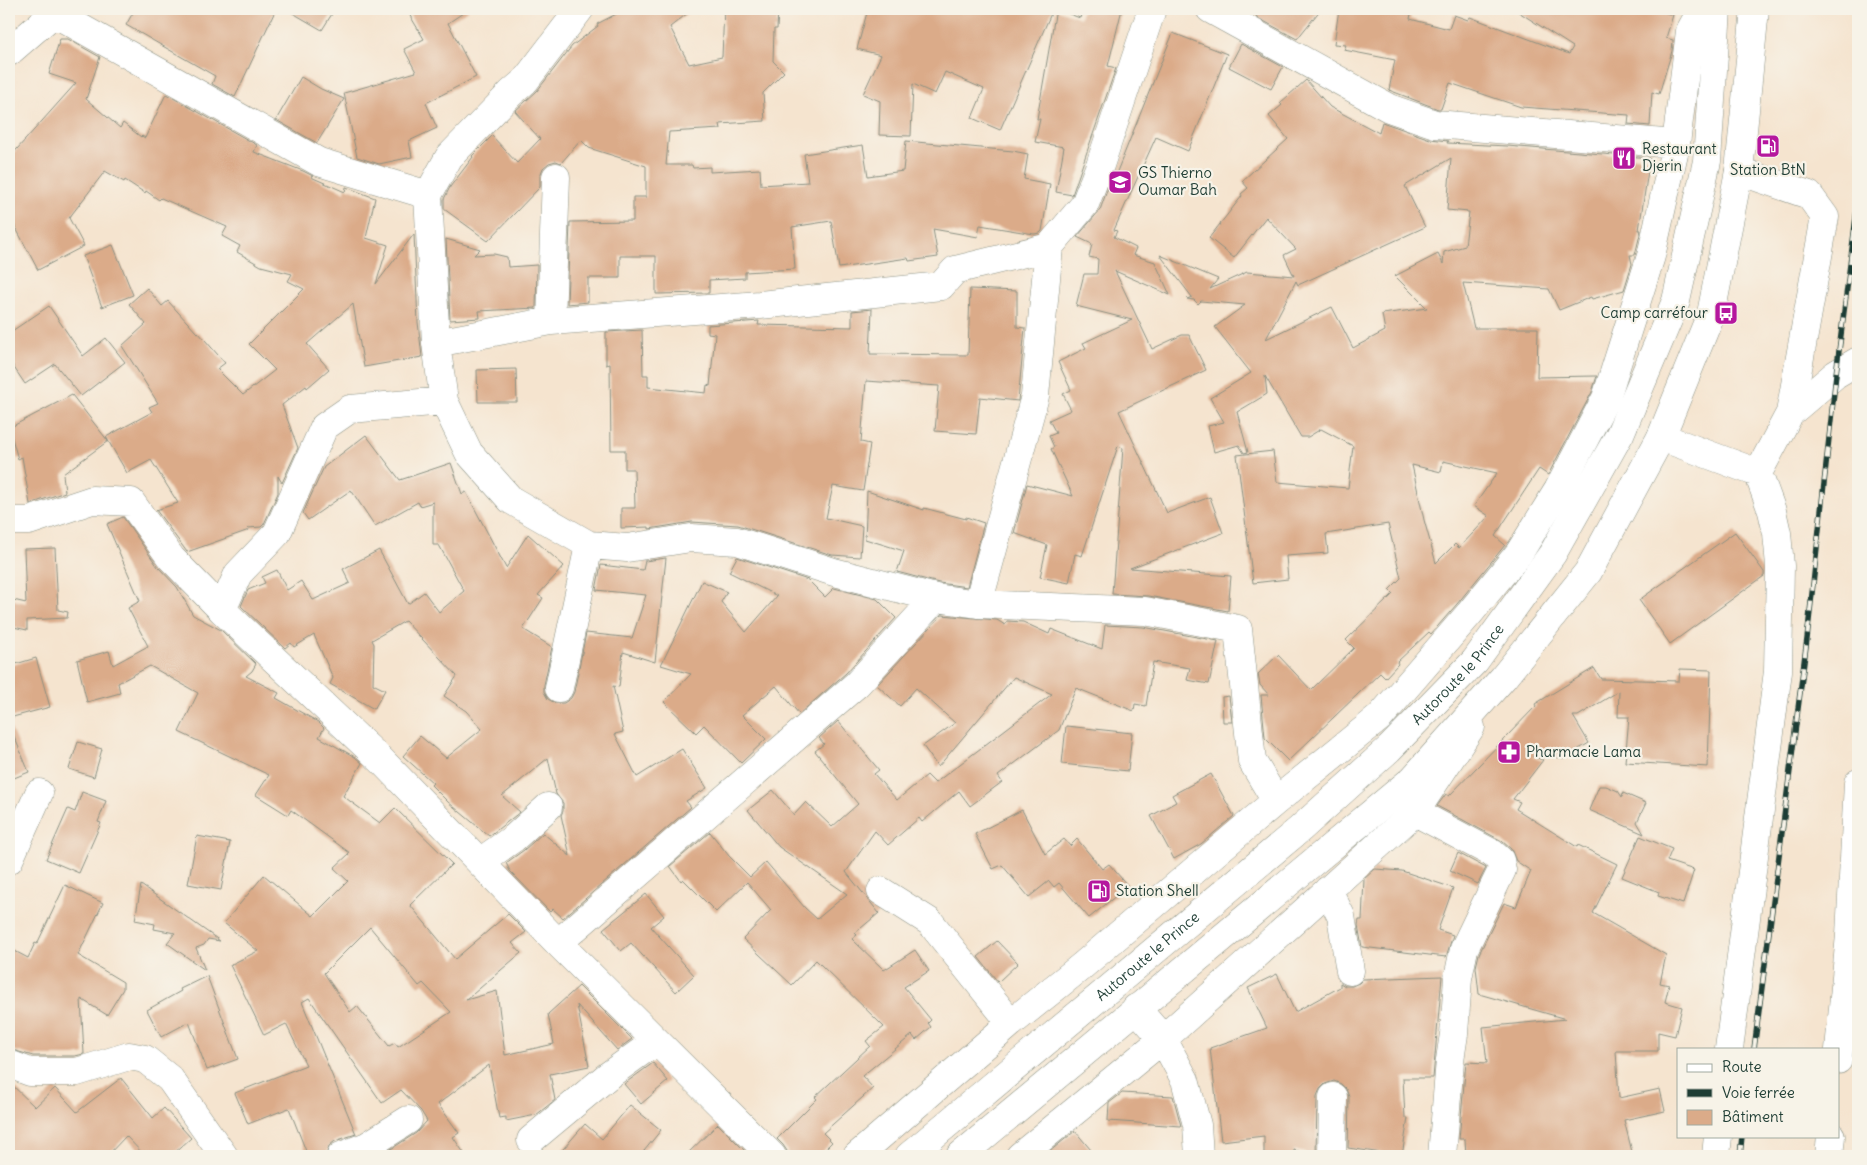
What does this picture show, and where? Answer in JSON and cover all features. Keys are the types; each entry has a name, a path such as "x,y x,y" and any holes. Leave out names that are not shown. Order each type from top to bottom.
{"street":[{"path":"580,9 525,81 450,157 428,196 436,343 444,401 469,453 511,500 589,546 627,548 691,538 737,541 834,572 936,598 978,604 1145,611 1238,629 1252,761 1276,801"},
{"path":"978,604 1036,396 1049,247 1085,204 1100,165 1152,9"},
{"path":"1210,9 1389,108 1435,124 1676,144"},
{"path":"857,1156 1276,801 1380,717 1469,614 1519,552 1553,498 1606,398 1651,256 1676,144 1690,30 1702,9"},
{"name":"Autoroute le Prince","path":"908,1156 1300,829 1389,749 1475,661 1553,553 1620,434 1676,301 1707,160 1717,9"},
{"path":"967,1152 1136,1008 1414,779 1503,678 1588,572 1660,437 1711,314 1739,171 1755,9"},
{"path":"9,52 55,11 319,162 428,196"},
{"path":"1729,1048 1778,671 1780,566 1777,533 1772,511 1758,473 1790,413 1825,217 1809,195 1739,171"},
{"path":"551,321 556,176"},
{"path":"436,343 551,321 760,305 941,286 955,270 1049,247"},
{"path":"1790,413 1836,374 1858,361"},
{"path":"222,610 238,574 276,533 324,427 350,409 444,401"},
{"path":"1660,437 1758,473"},
{"path":"9,520 29,521 92,500 131,502 171,558 222,610 382,761 558,943 772,1156"},
{"path":"559,688 589,546"},
{"path":"558,943 857,684 936,598"},
{"path":"1020,1156 1163,1039 1415,812 1503,678"},
{"path":"1839,1048 1850,935 1858,783"},
{"path":"9,860 39,793"},
{"path":"480,862 514,838 548,808"},
{"path":"1415,812 1492,853 1500,860 1502,870 1464,949 1458,978 1442,1156"},
{"path":"1328,890 1341,916 1350,971"},
{"path":"881,891 930,922 1012,1023"},
{"path":"1136,1008 1163,1039 1185,1080 1197,1125 1199,1156"},
{"path":"531,1140 609,1075 656,1041"},
{"path":"9,1064 30,1072 77,1072 129,1056 145,1059 170,1080 224,1156"},
{"path":"1332,1156 1333,1097"},
{"path":"341,1156 367,1146 408,1120"},
{"path":"1716,1156 1718,1138"},
{"path":"1830,1156 1831,1138"}],"building":[{"path":"135,9 276,9 235,97 212,84 215,76 126,25"},
{"path":"286,9 335,9 322,30"},
{"path":"406,9 469,9 448,23 476,77 426,103 437,128 409,141 412,157 379,164 357,157 344,93 416,72 404,49 424,39"},
{"path":"626,9 693,9 670,27 689,64 722,57 724,9 778,9 777,29 774,29 773,61 784,72 763,93 765,121 720,124 721,129 669,132 666,165 692,165 693,168 710,167 710,172 760,169 761,185 808,182 804,154 863,145 868,176 903,171 906,141 1013,151 1028,154 1024,179 1050,184 1042,231 1034,234 980,225 978,237 933,229 938,257 909,261 908,258 839,268 831,221 792,227 795,269 745,272 745,278 709,280 709,293 656,294 656,256 620,256 620,278 588,278 588,302 567,304 570,222 633,221 633,197 646,197 646,166 589,148 581,140 561,163 556,161 549,163 543,168 540,176 540,187 488,241 444,209 444,199 450,187 472,156 492,136 517,163 540,139 515,111 537,91 572,46 598,26 597,24"},
{"path":"868,9 1053,9 1000,130 972,118 984,89 945,72 935,94 913,84 911,136 879,135 880,101 863,94 881,55 857,49"},
{"path":"1056,9 1080,18 1083,9 1122,9 1108,66 1116,68 1072,195 1056,192 1064,147 1035,142 1040,119 1037,119"},
{"path":"1260,9 1321,9 1297,39 1256,17"},
{"path":"1339,9 1412,9 1410,19 1449,29 1454,15 1468,20 1470,17 1569,54 1573,47 1514,9 1653,9 1673,15 1666,38 1673,40 1672,51 1659,94 1652,92 1650,126 1628,124 1629,115 1521,107 1450,83 1441,109 1438,109 1389,90 1395,60 1344,50 1346,45 1334,44"},
{"path":"1173,33 1227,54 1188,151 1156,137 1114,230 1117,231 1114,237 1136,248 1133,255 1155,262 1170,295 1115,271 1152,349 1182,335 1189,335 1206,370 1119,411 1167,513 1210,497 1223,533 1130,568 1231,576 1228,611 1148,596 1112,594 1123,448 1118,446 1082,556 1075,554 1069,583 1040,577 1047,545 1014,533 1027,484 1073,496 1051,449 1054,447 1049,436 1056,433 1049,420 1071,410 1063,394 1071,390 1058,362 1086,348 1083,343 1132,320 1076,306 1084,274 1097,274 1098,259 1089,257 1092,244 1077,237 1100,210 1113,174 1116,174"},
{"path":"60,39 68,39 100,57 86,99 120,128 123,123 145,138 166,94 257,145 254,152 303,171 313,176 311,177 345,192 346,187 375,198 366,238 388,245 376,284 414,234 418,322 422,357 364,367 353,304 307,344 329,369 307,388 306,386 282,405 298,448 282,483 278,476 278,493 264,524 261,527 248,528 249,530 187,552 156,510 178,503 151,460 127,473 106,437 152,412 149,407 158,403 122,346 146,324 129,304 147,288 162,306 168,301 225,363 217,369 243,395 275,370 249,344 304,289 288,281 292,274 261,266 237,252 240,246 222,236 227,227 161,198 159,200 146,191 145,193 125,180 124,182 105,171 69,218 84,246 38,270 9,215 9,158 76,83 49,74"},
{"path":"1241,44 1283,67 1271,89 1229,67"},
{"path":"301,77 321,89 344,99 317,143 276,120"},
{"path":"1306,80 1330,107 1379,133 1382,122 1430,139 1448,141 1447,143 1650,158 1639,230 1641,230 1635,255 1630,255 1632,264 1624,290 1592,299 1591,297 1559,310 1549,289 1463,283 1474,328 1538,328 1537,377 1597,376 1592,392 1548,475 1539,469 1495,536 1505,545 1457,604 1431,634 1429,632 1397,662 1398,664 1385,678 1380,673 1288,761 1265,738 1261,695 1269,695 1260,685 1258,674 1278,655 1311,690 1354,648 1346,640 1393,594 1389,590 1401,578 1388,524 1326,534 1328,553 1286,556 1288,579 1253,583 1237,455 1273,451 1277,482 1348,488 1353,446 1321,429 1308,437 1301,437 1265,376 1267,394 1237,412 1248,452 1244,453 1239,445 1214,452 1208,426 1224,422 1210,398 1251,373 1215,327 1245,305 1201,301 1198,304 1194,300 1187,299 1192,297 1160,255 1218,279 1210,289 1247,272 1294,276 1284,255 1296,249 1266,217 1234,258 1209,238 1242,196 1241,194 1248,188 1242,181 1288,139 1269,116 1282,105 1280,103","holes":["1451,158 1447,210 1469,212 1465,246 1444,252 1443,264 1438,254 1395,276 1427,308 1382,314 1385,331 1353,348 1332,307 1266,339 1296,281 1298,285 1425,227 1405,186","1443,461 1497,473 1474,506 1489,516 1459,548 1455,544 1436,563 1412,465 1441,472"]},
{"path":"446,239 480,249 474,255 494,254 507,257 508,267 537,265 536,308 479,311 480,318 450,320"},
{"path":"113,245 133,295 102,307 83,256"},
{"path":"970,289 1017,291 1017,327 1025,328 1018,401 980,397 976,434 935,431 939,386 866,381 861,442 870,444 863,491 833,486 826,518 862,526 860,557 832,555 738,525 692,522 649,529 649,527 621,528 621,508 635,508 634,469 625,469 625,450 611,450 610,364 606,365 606,332 642,330 643,375 648,375 648,387 706,393 707,385 710,386 715,334 708,333 708,325 759,321 758,325 852,327 852,311 872,309 870,354 968,355"},
{"path":"49,306 83,356 106,338 125,362 81,396 55,364 25,384 9,360 9,333"},
{"path":"516,369 517,402 478,402 477,370"},
{"path":"72,395 108,441 63,474 65,492 30,504 22,457 18,459 9,428"},
{"path":"366,435 400,480 451,463 462,494 466,492 506,568 528,534 564,566 538,595 543,598 523,629 552,647 544,692 548,699 555,703 564,703 571,698 574,692 586,633 632,638 646,595 596,590 601,565 643,570 645,561 666,558 655,662 623,652 619,687 613,686 623,732 615,734 637,777 682,749 707,788 686,801 691,807 563,918 553,909 550,912 510,871 506,863 543,833 570,856 561,815 563,803 556,794 548,758 502,796 520,812 489,836 448,802 431,785 433,783 403,756 420,736 446,758 482,729 466,711 444,696 457,676 405,621 372,640 374,644 373,684 385,690 374,709 330,684 333,678 314,635 294,647 291,643 285,648 241,606 248,590 265,583 262,577 277,570 287,590 301,581 313,600 350,583 343,569 379,550 408,604 424,592 439,612 464,591 439,545 433,545 433,502 420,506 418,502 375,526 351,490 308,520 303,513 324,467"},
{"path":"867,491 924,510 924,508 966,519 966,517 984,523 967,587 939,583 897,572 904,551 865,539"},
{"path":"123,517 158,567 177,587 193,615 221,630 256,664 246,676 279,693 276,698 318,722 324,728 319,737 355,757 362,763 343,796 380,823 395,808 452,864 410,905 455,959 508,914 526,932 512,943 521,953 466,1000 497,991 505,1055 554,1044 548,1014 579,986 632,1039 617,1050 577,1005 589,1066 550,1074 555,1100 536,1115 506,1121 506,1117 499,1118 489,1065 438,1104 459,1133 453,1137 466,1156 380,1156 416,1133 427,1121 421,1111 401,1090 382,1103 309,998 302,1002 356,1134 335,1141 329,1146 326,1156 308,1156 289,1108 248,1124 235,1093 306,1065 286,1024 264,1035 230,965 258,951 224,923 264,875 313,916 348,881 334,868 350,853 291,810 288,815 256,795 269,775 179,732 198,693 150,666 118,683 120,693 87,702 77,660 109,651 113,665 148,646 128,608 140,601 107,524","holes":["370,927 419,986 423,983 451,1012 398,1047 395,1043 389,1046 357,1006 350,1012 324,973"]},
{"path":"1735,532 1764,572 1764,576 1670,644 1639,600"},
{"path":"55,548 58,610 68,612 67,618 27,620 27,630 9,626 9,599 26,603 24,549"},
{"path":"737,557 808,580 825,597 834,588 877,599 896,618 846,673 799,714 776,686 742,715 766,739 741,763 704,725 696,733 664,702 691,674 661,665 702,581 727,592 721,602 746,632 777,596 729,572"},
{"path":"942,615 997,620 1005,625 1007,621 1023,622 1049,634 1051,629 1102,649 1105,625 1143,627 1218,641 1209,684 1187,680 1190,668 1153,662 1146,706 1135,704 1134,711 1076,688 1059,730 998,776 1002,782 970,806 959,791 922,822 919,818 888,845 875,831 846,872 879,913 855,933 857,935 852,939 884,970 915,950 929,971 904,987 931,1020 928,1023 931,1027 916,1040 912,1035 862,1076 873,1088 823,1133 832,1142 818,1156 787,1156 787,1151 777,1139 817,1099 815,1097 870,1046 866,1041 884,1027 816,960 792,985 743,939 771,910 747,882 716,912 683,879 681,881 670,866 710,832 729,856 750,877 766,862 805,908 817,919 847,894 779,847 748,810 773,790 794,815 806,802 832,827 858,804 815,751 824,744 819,738 838,721 879,770 874,774 897,800 927,775 935,783 1052,694 1014,677 938,767 923,746 955,723 916,688 900,706 877,685"},
{"path":"36,658 50,707 9,718 9,666"},
{"path":"1594,668 1601,679 1679,681 1680,669 1711,670 1708,767 1625,762 1629,717 1618,717 1619,691 1578,716 1573,716 1589,743 1564,758 1532,756 1543,760 1513,799 1520,802 1516,809 1577,847 1578,845 1617,864 1593,913 1666,955 1660,983 1669,985 1665,1002 1682,1007 1675,1036 1658,1032 1658,1051 1616,1051 1619,1098 1660,1089 1665,1111 1624,1120 1633,1156 1466,1156 1465,1139 1459,1139 1466,1062 1487,1063 1483,1027 1566,1019 1479,994 1476,967 1479,954 1504,903 1516,907 1531,871 1516,861 1511,849 1502,841 1437,806 1446,794 1449,796 1536,706 1535,704"},
{"path":"1229,696 1232,722 1223,722 1222,697"},
{"path":"9,724 29,772 9,780"},
{"path":"1066,726 1132,733 1128,771 1062,764"},
{"path":"78,742 102,749 94,777 69,769"},
{"path":"1211,774 1234,816 1201,844 1174,859 1151,816 1176,802 1172,795"},
{"path":"1599,786 1606,786 1618,791 1622,797 1623,793 1646,803 1637,822 1644,834 1589,810"},
{"path":"82,792 106,801 98,822 101,823 79,873 46,859 68,809 75,812"},
{"path":"1022,810 1045,854 1064,839 1070,846 1077,839 1102,869 1109,864 1128,886 1089,918 1059,883 1054,887 1049,881 1029,897 1002,865 993,869 975,834"},
{"path":"197,836 230,842 221,890 188,884"},
{"path":"1640,836 1672,849 1667,861 1694,870 1683,904 1658,896 1659,892 1622,877"},
{"path":"1458,853 1486,868 1478,884 1450,871"},
{"path":"1375,869 1402,871 1453,888 1438,930 1453,935 1446,957 1362,947 1358,925 1359,920 1362,920 1364,879"},
{"path":"65,885 103,903 78,955 123,982 123,989 107,1015 81,999 84,1054 75,1056 33,1056 9,1049 9,948 28,958 35,943 37,944"},
{"path":"141,885 220,941 208,939 204,945 196,948 205,970 167,943 175,933 154,929 155,924 135,920"},
{"path":"646,894 664,916 651,927 694,975 676,992 631,943 621,951 603,929"},
{"path":"997,941 1018,963 998,982 978,957"},
{"path":"1277,974 1295,1012 1340,987 1340,983 1345,986 1352,986 1363,979 1442,976 1433,1078 1403,1078 1405,1118 1408,1118 1402,1156 1348,1148 1349,1097 1346,1089 1334,1081 1325,1084 1317,1096 1316,1156 1294,1150 1294,1156 1264,1156 1264,1136 1221,1141 1210,1048 1267,1028 1248,988"},
{"path":"207,976 238,1059 207,1070 189,1022 161,1037 147,1010 181,991 180,989"},
{"path":"653,1063 668,1081 641,1104 624,1084"},
{"path":"121,1078 153,1118 164,1108 191,1138 171,1156 145,1156 126,1136 107,1156 9,1156 9,1082 35,1107 55,1088 77,1112"},
{"path":"1122,1093 1173,1096 1181,1126 1108,1121 1109,1103"},
{"path":"630,1105 661,1130 640,1156 557,1156 585,1124 602,1139"},
{"path":"718,1124 750,1156 685,1156"},
{"path":"1075,1131 1096,1156 1044,1156"}],"railway":[{"path":"1754,1048 1807,639 1836,374 1858,202"},
{"path":"1740,1156 1742,1138"}],"place":[{"name":"Station BtN","path":"1768,146"},
{"name":"Restaurant Djerin","path":"1624,158"},
{"name":"GS Thierno Oumar Bah","path":"1120,182"},
{"name":"Camp carréfour","path":"1726,313"},
{"name":"Pharmacie Lama","path":"1509,752"},
{"name":"Station Shell","path":"1099,891"}]}
